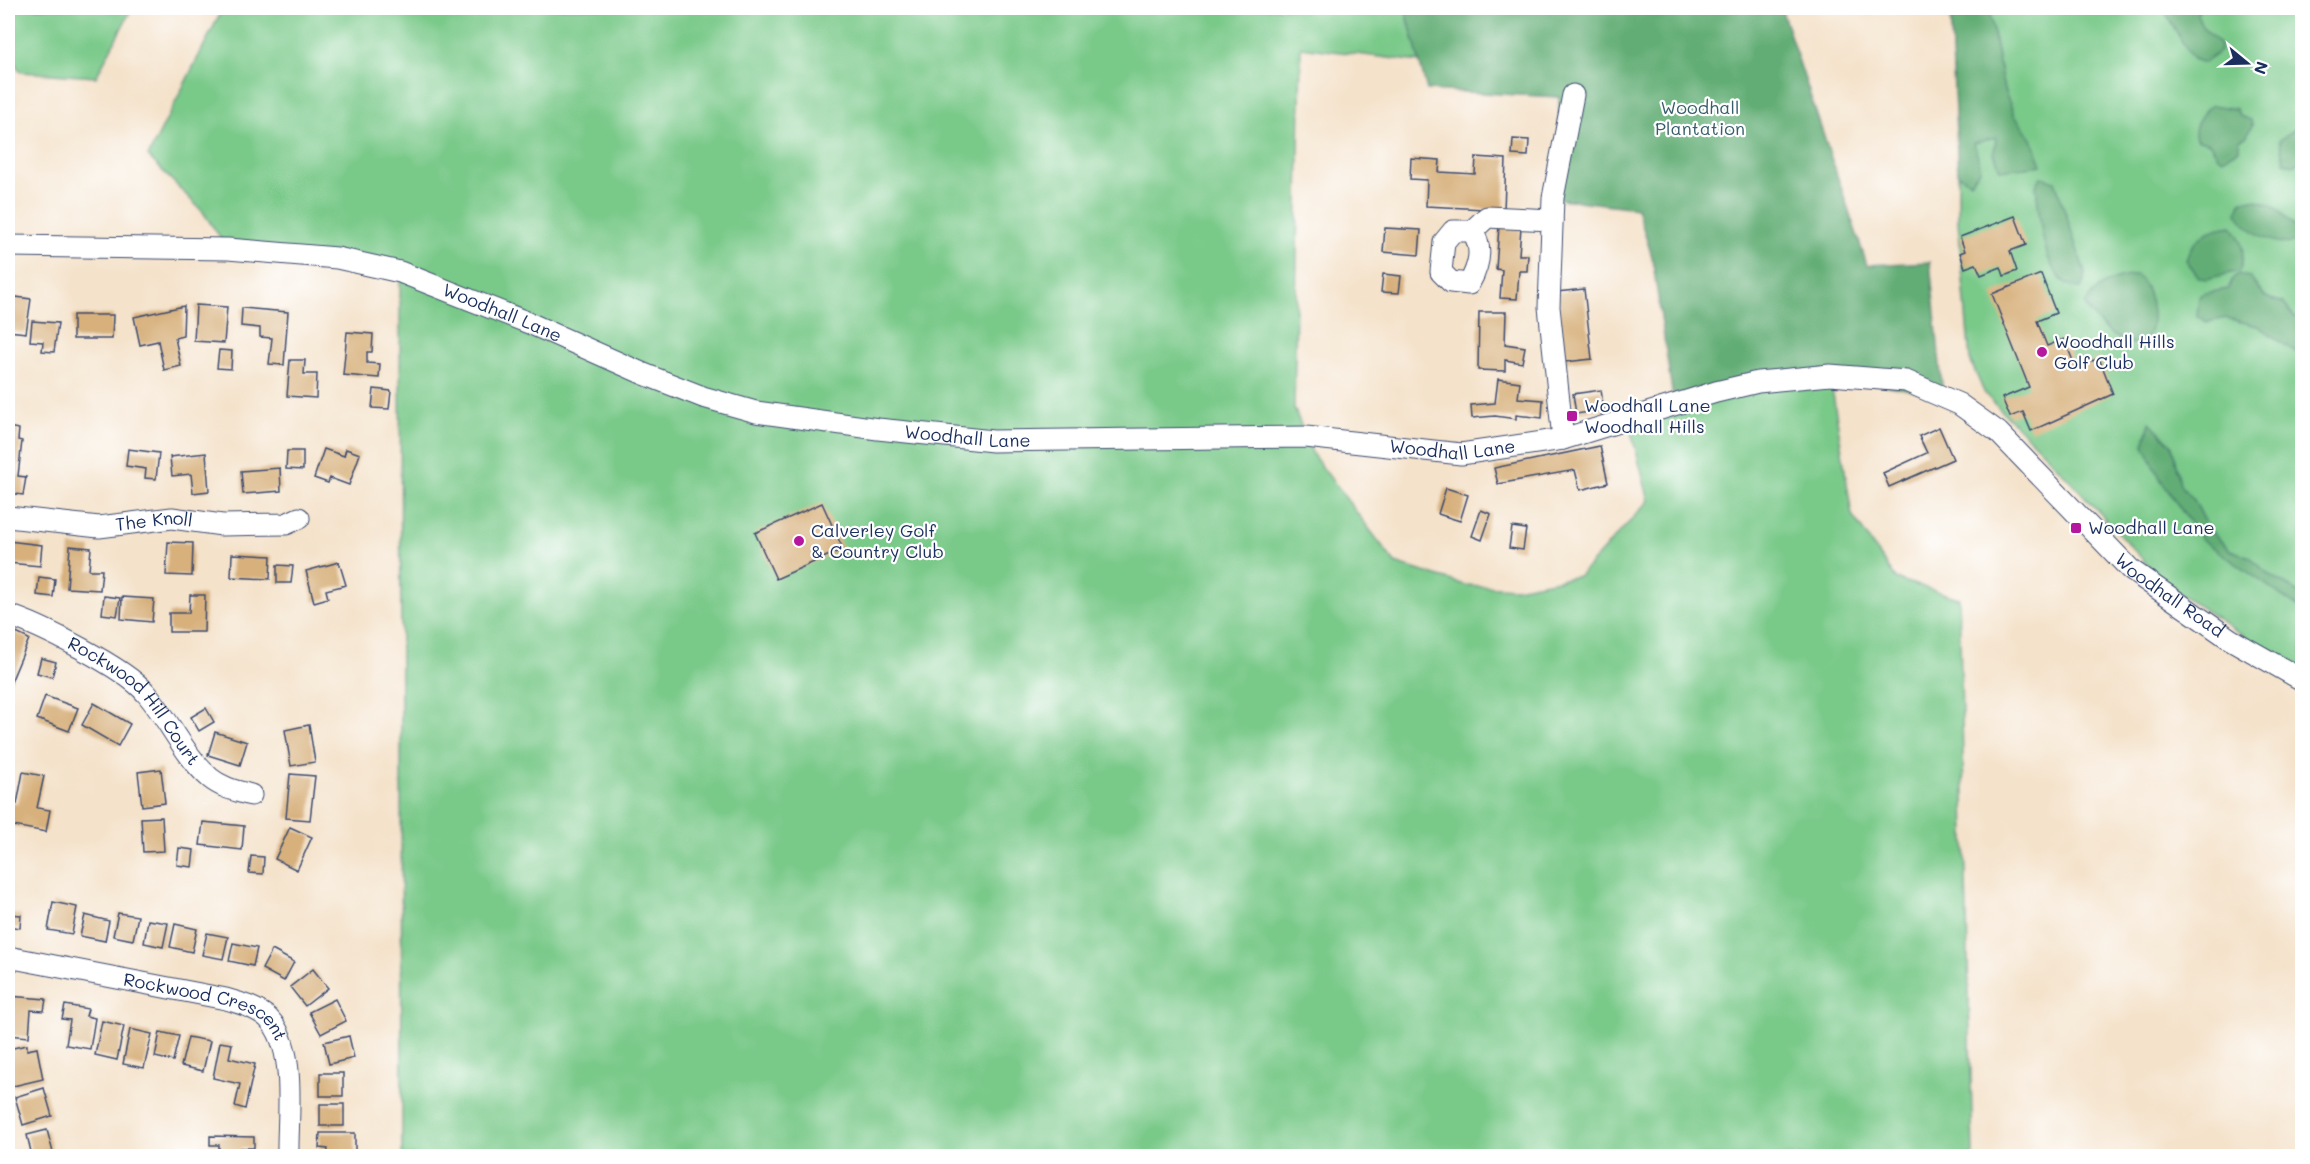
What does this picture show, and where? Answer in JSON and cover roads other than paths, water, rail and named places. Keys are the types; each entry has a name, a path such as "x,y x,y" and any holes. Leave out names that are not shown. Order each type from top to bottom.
{"street":[{"path":"1563,439 1549,307 1553,198 1573,95"},
{"path":"1472,231 1487,217 1552,220"},
{"name":"Woodhall Lane","path":"8,246 228,249 337,258 400,272 703,397 756,412 878,429 993,441 1306,437 1461,454 1563,439 1716,392 1758,382 1830,375 1884,378 1906,381 1944,396"},
{"name":"Woodhall Road","path":"1944,396 1959,404 2015,447 2131,570 2230,639 2302,680"},
{"name":"The Knoll","path":"8,517 99,527 172,518 222,525 286,524 299,518"},
{"name":"Rockwood Hill Court","path":"8,615 32,623 129,677 146,692 209,777 224,787 251,795"},
{"name":"Rockwood Crescent","path":"8,957 226,999 245,1005 266,1016 284,1044 287,1063 288,1156"}],"place":[{"name":"Woodhall Hills Golf Club","path":"2042,352"},
{"name":"Woodhall Lane Woodhall Hills","path":"1572,416"},
{"name":"Woodhall Lane","path":"2076,528"},
{"name":"Calverley Golf & Country Club","path":"799,541"}],"park label":[{"name":"Woodhall Plantation","path":"1700,118"}]}
